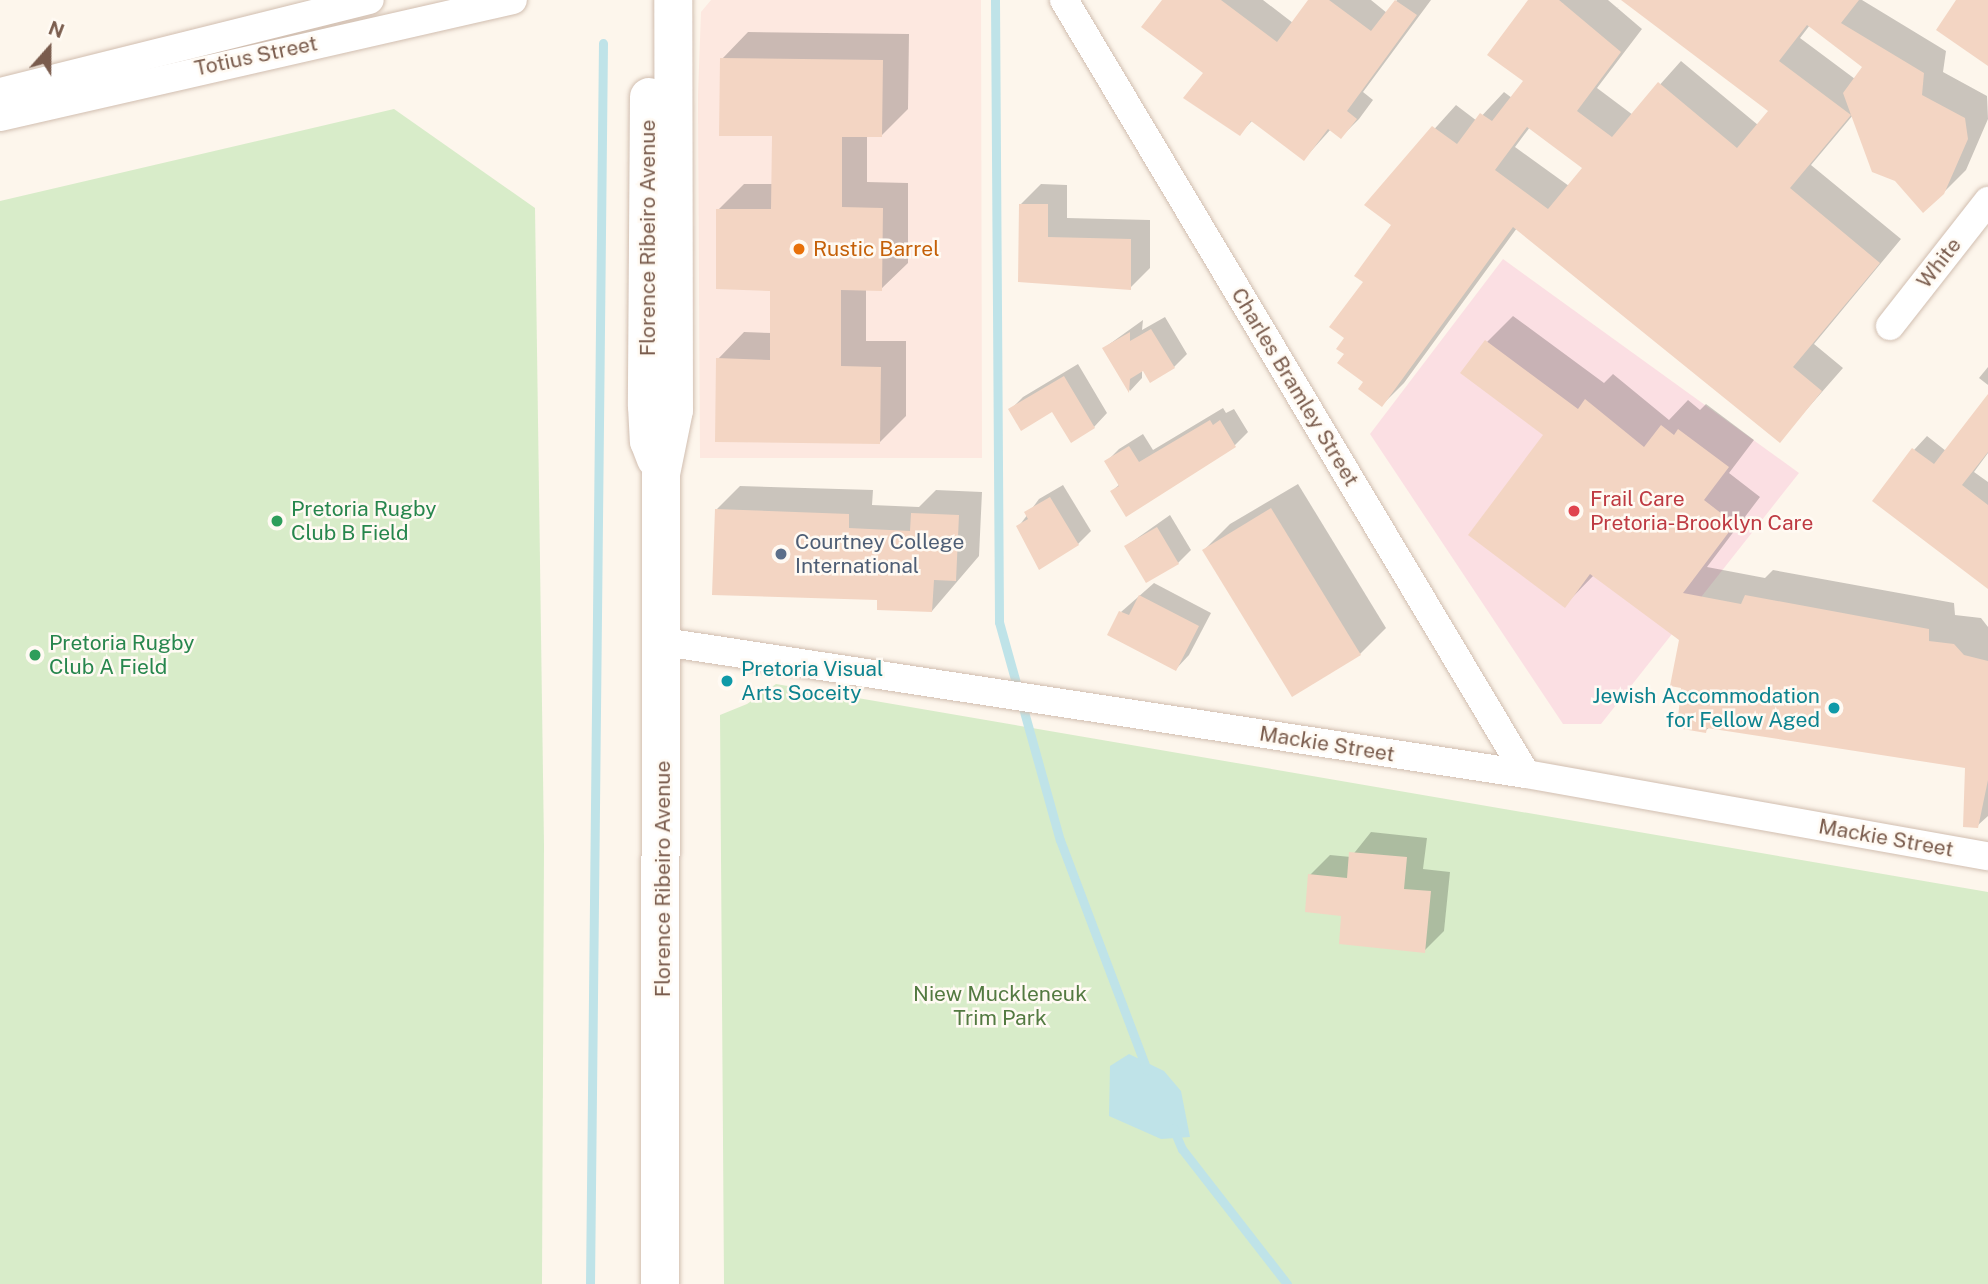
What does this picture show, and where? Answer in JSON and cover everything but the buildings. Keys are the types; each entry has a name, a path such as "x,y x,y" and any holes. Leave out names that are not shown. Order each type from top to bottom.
{"main road":[{"name":"Florence Ribeiro Avenue","path":"650,0 647,406 649,440 662,474"},
{"name":"Florence Ribeiro Avenue","path":"660,1284 664,642 662,474 674,396 673,0"}],"street":[{"name":"Totius Street","path":"0,92 370,0"},
{"name":"Totius Street","path":"0,117 513,0"},
{"name":"Charles Bramley Street","path":"1064,0 1526,775"},
{"name":"White","path":"1890,326 1988,201"},
{"name":"Mackie Street","path":"664,642 1526,775 1988,856"}],"shaded area":[{"path":"711,0 981,0 982,458 700,458 698,95 701,12"},
{"path":"1503,259 1799,473 1601,724 1563,724 1370,434"}],"green space":[{"path":"394,109 535,208 544,846 542,1284 0,1284 0,201"},
{"name":"Niew Muckleneuk Trim Park","path":"776,684 1988,892 1988,1284 724,1284 720,715 747,704"}],"water":[{"path":"1129,1054 1164,1071 1181,1091 1190,1137 1161,1139 1109,1116 1110,1066"}],"waterway":[{"path":"995,0 999,622 1060,840 1147,1070"},
{"path":"590,1284 603,43"},
{"path":"1173,1128 1182,1149 1287,1284"}],"place":[{"name":"Rustic Barrel","path":"799,249"},
{"name":"Frail Care Pretoria-Brooklyn Care","path":"1574,511"},
{"name":"Pretoria Rugby Club B Field","path":"277,521"},
{"name":"Courtney College International","path":"781,554"},
{"name":"Pretoria Rugby Club A Field","path":"35,655"},
{"name":"Pretoria Visual Arts Soceity","path":"727,681"},
{"name":"Jewish Accommodation for Fellow Aged","path":"1834,708"}]}
